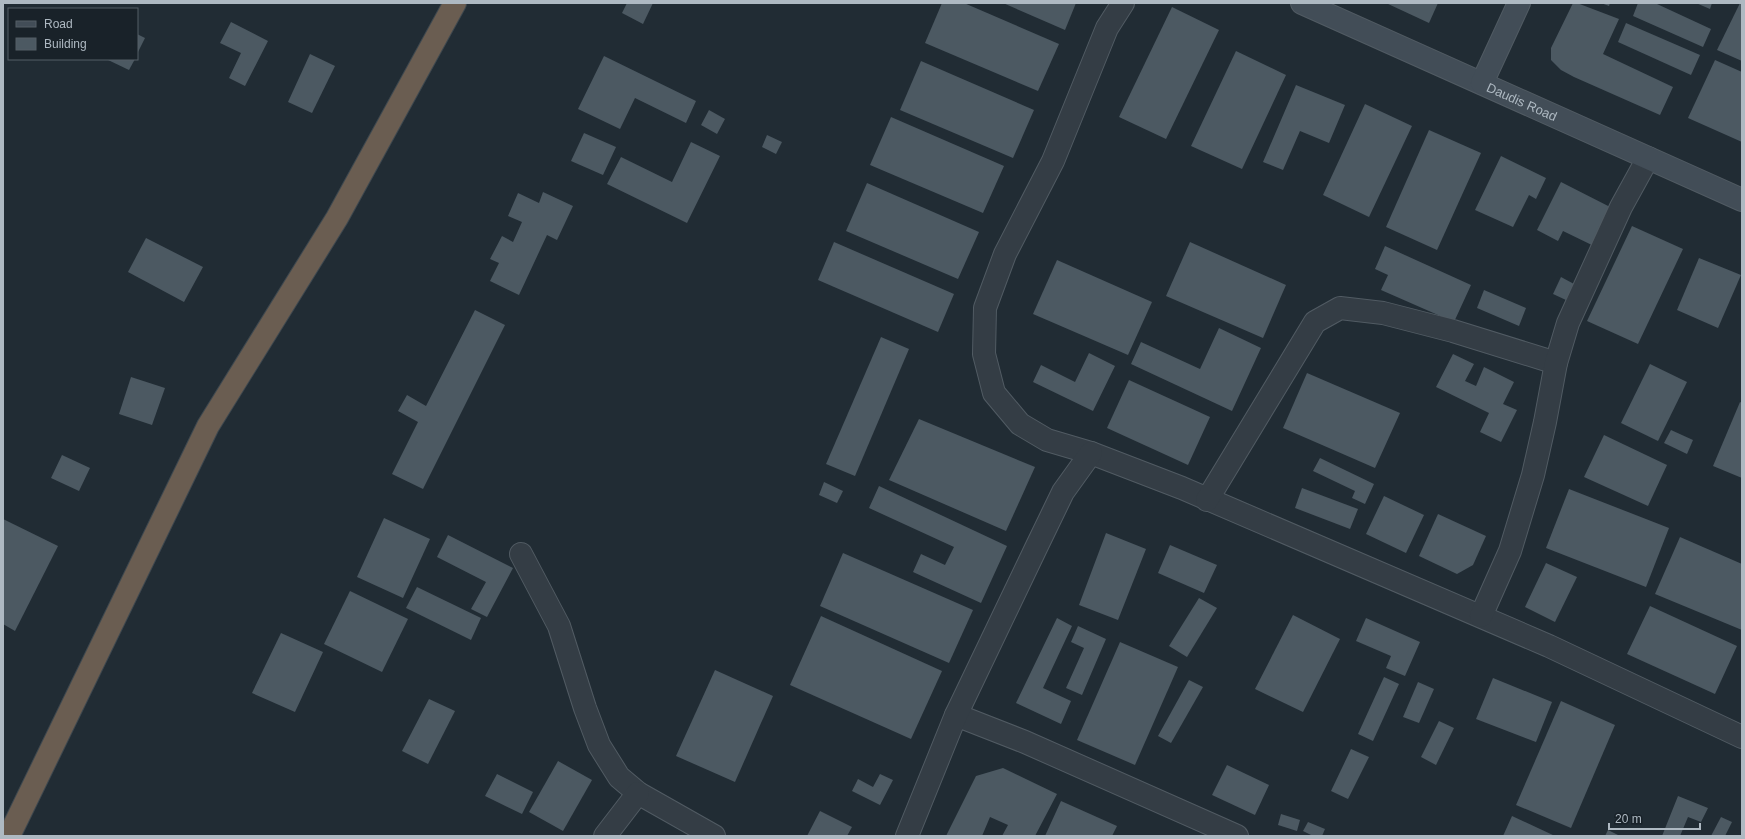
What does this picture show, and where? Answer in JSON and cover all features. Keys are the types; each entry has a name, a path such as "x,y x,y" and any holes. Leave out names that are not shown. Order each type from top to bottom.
{"highway":[{"path":"9,836 208,426 337,218 455,3"}],"street":[{"path":"1123,3 1107,28 1053,161 1005,254 985,308 984,354 994,393 1020,424 1047,440 1091,453 1207,500 1481,616 1549,646 1742,737"},
{"name":"Daudis Road","path":"1302,3 1742,200"},
{"path":"1482,83 1519,3"},
{"path":"1481,616 1510,551 1533,475 1556,363 1568,323 1621,207 1648,158"},
{"path":"1207,500 1315,322 1340,308 1382,313 1453,331 1556,363"},
{"path":"907,836 956,716 1063,492 1091,453"},
{"path":"522,554 559,626 585,708 599,745 619,777 638,793 714,836"},
{"path":"956,716 1026,742 1237,836"},
{"path":"605,836 638,793"}],"building":[{"path":"627,3 653,3 643,24 622,13"},
{"path":"942,3 964,3 1059,44 1038,91 925,43"},
{"path":"1003,3 1076,3 1065,30"},
{"path":"1386,3 1438,3 1429,23"},
{"path":"1573,3 1577,3 1619,19 1603,54 1673,87 1660,115 1574,77 1561,70 1551,60 1551,48"},
{"path":"1601,3 1610,3 1609,6"},
{"path":"1638,3 1658,3 1657,4 1711,29 1703,47 1633,16"},
{"path":"1696,3 1712,3 1710,9"},
{"path":"1740,3 1742,3 1742,61 1717,50"},
{"path":"1172,7 1219,30 1166,139 1119,117"},
{"path":"231,22 268,41 245,86 229,78 241,53 220,43"},
{"path":"1626,23 1700,55 1691,75 1618,42"},
{"path":"138,34 145,38 138,52"},
{"path":"1236,51 1286,75 1242,169 1191,146"},
{"path":"310,54 335,66 312,113 288,102"},
{"path":"604,56 696,101 686,123 635,98 620,129 578,109"},
{"path":"108,60 134,60 129,70"},
{"path":"1715,60 1742,72 1742,142 1688,118"},
{"path":"921,61 1034,110 1013,158 900,110"},
{"path":"1296,85 1345,105 1329,143 1300,131 1283,170 1263,162"},
{"path":"1365,104 1412,126 1369,217 1323,195"},
{"path":"709,110 725,119 717,134 701,125"},
{"path":"891,117 1004,166 983,213 870,165"},
{"path":"1429,130 1481,153 1437,250 1386,227"},
{"path":"584,133 616,147 603,175 571,161"},
{"path":"767,135 782,142 776,154 762,147"},
{"path":"691,142 720,156 687,223 607,184 621,157 672,182"},
{"path":"1501,156 1546,178 1536,199 1529,195 1513,227 1475,210"},
{"path":"1561,182 1616,210 1598,248 1563,231 1558,241 1537,230"},
{"path":"867,183 979,232 958,279 846,231"},
{"path":"543,192 573,206 557,240 547,235 519,295 490,281 499,263 490,259 502,236 513,242 522,222 508,216 518,193 539,203"},
{"path":"1632,226 1683,249 1638,344 1587,321"},
{"path":"146,238 203,267 184,302 128,272"},
{"path":"834,242 954,294 938,332 818,280"},
{"path":"1190,242 1286,285 1263,338 1166,296"},
{"path":"1385,246 1471,285 1454,322 1381,290 1388,275 1375,269"},
{"path":"1699,258 1741,275 1718,328 1677,310"},
{"path":"1057,260 1152,302 1128,355 1033,314"},
{"path":"1561,277 1574,284 1566,300 1553,294"},
{"path":"1484,290 1526,308 1519,326 1477,308"},
{"path":"475,310 505,325 423,489 392,474 418,422 398,411 407,395 426,406"},
{"path":"1219,328 1261,348 1232,411 1131,364 1141,342 1200,369"},
{"path":"881,337 909,349 855,476 826,464"},
{"path":"1089,353 1115,366 1093,411 1033,382 1041,365 1075,382"},
{"path":"1453,354 1474,364 1465,381 1476,386 1484,367 1514,382 1503,404 1517,410 1501,442 1480,432 1489,413 1436,387"},
{"path":"1650,364 1687,382 1658,441 1621,423"},
{"path":"1307,373 1400,413 1375,468 1283,428"},
{"path":"131,377 165,388 152,425 119,414"},
{"path":"1129,380 1210,417 1188,465 1107,428"},
{"path":"1740,402 1742,403 1742,478 1713,466"},
{"path":"919,419 1035,467 1006,531 889,480"},
{"path":"1671,430 1693,440 1687,454 1664,443"},
{"path":"1604,435 1667,465 1648,506 1584,477"},
{"path":"62,455 90,468 79,491 51,478"},
{"path":"1320,458 1374,484 1365,504 1352,498 1355,491 1313,471"},
{"path":"824,482 843,491 837,503 819,495"},
{"path":"879,486 1007,546 981,603 913,572 921,554 945,565 954,547 869,508"},
{"path":"1302,488 1358,509 1350,529 1295,508"},
{"path":"1569,489 1669,528 1646,587 1546,548"},
{"path":"1384,496 1424,515 1406,553 1366,534"},
{"path":"1438,514 1486,536 1473,565 1457,574 1419,556"},
{"path":"384,518 430,539 403,598 357,577"},
{"path":"3,519 58,546 15,631 3,624"},
{"path":"1106,533 1146,549 1118,620 1079,605"},
{"path":"448,535 513,568 487,617 471,609 486,582 437,557"},
{"path":"1680,537 1742,564 1742,630 1655,594"},
{"path":"1170,545 1217,565 1204,593 1158,573"},
{"path":"843,553 973,610 949,663 820,606"},
{"path":"1546,563 1577,577 1555,622 1525,607"},
{"path":"417,587 481,618 471,640 406,608"},
{"path":"350,591 408,619 382,672 324,644"},
{"path":"1199,598 1217,608 1187,657 1169,646"},
{"path":"1650,606 1737,646 1715,694 1627,654"},
{"path":"1293,615 1340,639 1303,712 1255,689"},
{"path":"821,616 942,671 911,739 790,685"},
{"path":"1057,618 1072,626 1043,688 1071,701 1061,724 1016,703"},
{"path":"1366,618 1420,642 1405,676 1386,668 1391,656 1356,641"},
{"path":"1078,626 1106,639 1082,695 1066,688 1084,648 1071,642"},
{"path":"281,633 323,652 295,712 252,693"},
{"path":"1120,642 1178,667 1135,765 1077,740"},
{"path":"715,670 773,696 735,782 676,756"},
{"path":"1384,677 1399,684 1373,741 1358,734"},
{"path":"1493,678 1552,702 1536,742 1476,719"},
{"path":"1189,680 1203,687 1171,743 1158,736"},
{"path":"1418,682 1434,689 1419,723 1403,717"},
{"path":"429,699 455,711 428,764 402,751"},
{"path":"1561,701 1615,725 1571,828 1516,805"},
{"path":"1439,721 1454,728 1436,765 1421,757"},
{"path":"1351,749 1369,757 1348,799 1331,791"},
{"path":"558,761 592,780 563,831 529,812"},
{"path":"1227,765 1269,785 1255,815 1212,795"},
{"path":"1003,768 1057,794 1035,836 1002,836 1008,825 990,817 982,836 946,836 976,776"},
{"path":"497,774 533,792 522,814 485,796"},
{"path":"880,774 893,780 880,805 852,791 858,779 873,787"},
{"path":"1678,796 1708,808 1701,822 1688,817 1680,836 1662,836"},
{"path":"1061,801 1117,826 1112,836 1045,836"},
{"path":"820,811 852,827 847,836 807,836"},
{"path":"1281,814 1300,820 1297,831 1278,825"},
{"path":"1512,816 1555,836 1503,836"},
{"path":"1721,817 1732,822 1725,836 1711,836"},
{"path":"1308,822 1325,829 1322,836 1313,836 1303,831"},
{"path":"1608,830 1620,836 1605,836"}]}
